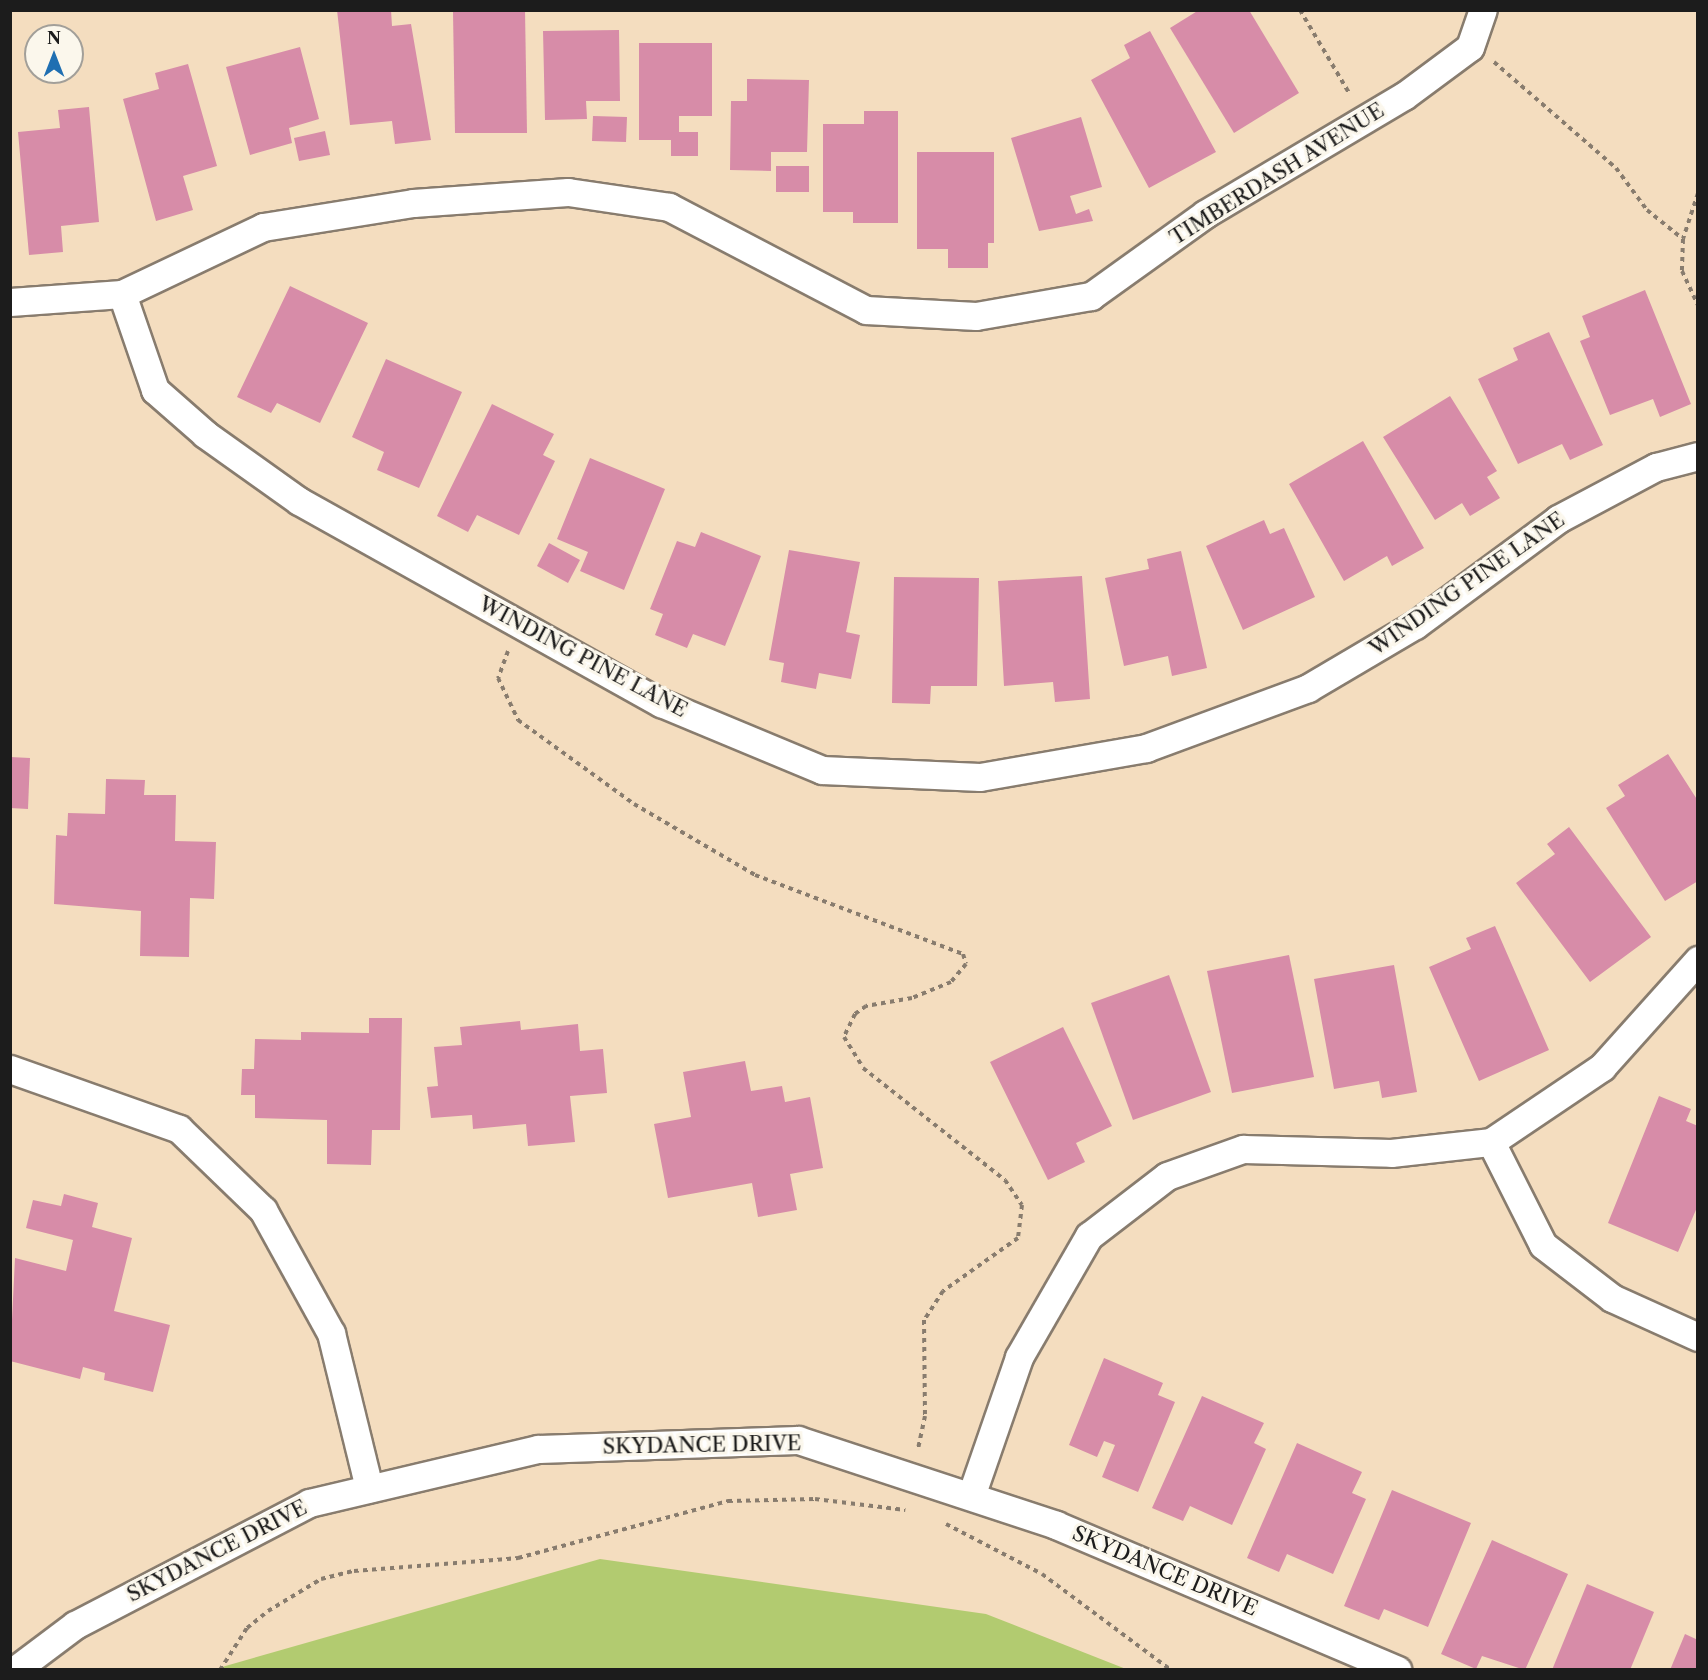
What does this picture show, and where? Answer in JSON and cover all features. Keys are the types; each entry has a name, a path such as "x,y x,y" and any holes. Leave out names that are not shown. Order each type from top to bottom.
{"street":[{"path":"1470,47 1483,10"},
{"name":"TIMBERDASH AVENUE","path":"10,302 122,294 263,227 413,203 571,192 669,207 866,310 976,316 1091,296 1205,214 1364,120 1470,47"},
{"name":"WINDING PINE LANE","path":"122,294 154,390 205,434 299,501 661,703 822,770 980,777 1146,748 1308,688 1415,625 1558,519 1656,467 1698,456"},
{"path":"971,1496 1019,1357 1089,1236 1167,1176 1243,1149 1391,1153 1491,1142 1602,1067 1698,960"},
{"path":"10,1069 178,1129 263,1210 331,1333 369,1488"},
{"path":"1491,1142 1543,1245 1612,1298 1698,1337"},
{"name":"SKYDANCE DRIVE","path":"15,1670 75,1625 309,1503 538,1449 798,1440 1056,1525 1398,1670"}],"path":[{"path":"1300,10 1364,120"},
{"path":"1470,47 1535,94 1616,168 1647,210 1683,239"},
{"path":"1698,193 1683,239 1682,271 1698,306"},
{"path":"522,626 498,678 503,698 518,720 540,739 717,856 796,893 963,954 966,964 951,982 912,998 866,1006 844,1037 863,1068 1005,1180 1022,1205 1018,1238 943,1291 924,1320 925,1416 902,1509"},
{"path":"220,1670 247,1628 268,1611 321,1579 354,1571 518,1558 728,1502 815,1499 902,1509 918,1515"},
{"path":"940,1522 1017,1557 1171,1670"}],"green space":[{"path":"600,1559 986,1614 1126,1669 215,1669"}],"building":[{"path":"337,10 391,10 392,26 411,24 431,140 395,144 392,121 350,125"},
{"path":"525,10 527,133 455,133 453,12"},
{"path":"1199,10 1249,10 1299,93 1234,133 1170,28"},
{"path":"619,30 620,101 586,101 587,119 545,120 543,31"},
{"path":"1150,31 1216,152 1149,188 1091,80 1130,58 1124,45"},
{"path":"639,43 712,43 712,116 679,116 679,132 698,132 698,156 671,156 671,140 639,140"},
{"path":"300,47 319,119 289,128 292,143 250,155 226,67"},
{"path":"188,64 217,166 183,176 193,210 156,221 123,99 159,89 155,73"},
{"path":"747,79 809,80 807,152 771,152 771,171 730,170 731,101 747,101"},
{"path":"89,107 99,222 61,226 63,252 29,255 18,132 60,128 58,110"},
{"path":"864,111 898,111 898,223 853,223 853,212 823,212 823,124 864,124"},
{"path":"593,116 627,117 626,142 592,141"},
{"path":"1081,117 1102,187 1070,196 1076,214 1089,209 1093,221 1039,231 1011,138"},
{"path":"325,131 330,155 299,161 294,138"},
{"path":"917,152 994,152 994,243 988,243 988,268 948,268 948,249 917,249"},
{"path":"776,166 809,166 809,192 776,192"},
{"path":"290,286 368,323 320,423 277,403 271,413 237,397"},
{"path":"1645,290 1691,404 1660,417 1653,399 1610,415 1580,341 1590,337 1582,316"},
{"path":"1549,332 1603,445 1570,460 1562,444 1518,464 1478,379 1518,360 1513,348"},
{"path":"386,359 462,392 419,488 377,470 384,452 352,437"},
{"path":"1450,396 1497,471 1487,477 1500,498 1470,516 1462,503 1435,520 1383,437"},
{"path":"492,404 554,434 543,455 555,461 519,535 477,515 468,532 437,516"},
{"path":"1363,441 1424,548 1392,566 1387,556 1344,581 1289,484"},
{"path":"590,458 665,489 624,590 580,571 588,552 557,539"},
{"path":"1264,520 1270,534 1284,528 1315,597 1243,630 1206,546"},
{"path":"701,532 761,556 725,646 693,634 687,648 655,635 663,614 650,609 677,541 695,547"},
{"path":"549,543 580,560 568,583 537,566"},
{"path":"789,550 860,562 846,632 860,635 851,679 819,673 816,689 781,682 784,663 769,660"},
{"path":"1181,551 1207,668 1172,676 1168,656 1124,666 1105,578 1149,569 1147,559"},
{"path":"1082,576 1090,699 1055,702 1053,682 1004,686 998,581"},
{"path":"894,577 979,578 977,686 931,686 930,704 892,703"},
{"path":"1668,754 1698,801 1698,881 1665,901 1606,808 1625,796 1618,785"},
{"path":"10,757 30,758 28,809 10,808"},
{"path":"106,779 145,780 144,795 176,795 175,841 216,842 214,899 190,898 189,957 140,956 141,911 54,904 56,835 67,836 68,813 105,814"},
{"path":"1569,827 1651,937 1590,982 1516,883 1555,854 1547,844"},
{"path":"1495,926 1549,1050 1479,1081 1429,967 1471,949 1466,938"},
{"path":"1289,955 1314,1077 1232,1093 1207,971"},
{"path":"1394,965 1417,1092 1382,1098 1379,1081 1334,1089 1314,979"},
{"path":"1169,975 1211,1092 1133,1120 1091,1003"},
{"path":"369,1018 402,1018 400,1130 372,1130 371,1165 327,1164 327,1120 255,1118 255,1095 241,1095 242,1069 254,1069 255,1039 301,1040 301,1032 369,1033"},
{"path":"520,1021 521,1030 578,1024 580,1051 603,1049 607,1093 570,1096 575,1142 528,1146 526,1124 473,1129 472,1115 431,1118 427,1087 438,1086 434,1047 462,1045 460,1027"},
{"path":"1063,1027 1112,1126 1076,1143 1085,1162 1048,1180 990,1062"},
{"path":"745,1061 751,1091 782,1086 785,1102 810,1097 823,1168 790,1174 797,1210 758,1217 752,1183 668,1198 654,1124 691,1117 683,1072"},
{"path":"1659,1096 1691,1109 1686,1121 1698,1126 1698,1205 1678,1252 1608,1223"},
{"path":"64,1194 98,1203 92,1227 132,1238 114,1311 170,1325 153,1392 104,1380 105,1373 83,1367 80,1379 10,1361 15,1258 66,1271 73,1240 26,1228 33,1200 61,1206"},
{"path":"1104,1358 1163,1383 1158,1395 1175,1402 1138,1492 1102,1477 1115,1445 1104,1441 1097,1457 1069,1445"},
{"path":"1202,1396 1264,1423 1254,1443 1266,1449 1232,1525 1190,1506 1183,1521 1152,1508"},
{"path":"1297,1443 1362,1472 1352,1493 1366,1499 1333,1574 1287,1554 1279,1572 1247,1558"},
{"path":"1392,1490 1471,1523 1428,1627 1384,1609 1379,1620 1344,1606"},
{"path":"1492,1540 1568,1574 1525,1670 1482,1656 1476,1669 1441,1654"},
{"path":"1587,1584 1654,1612 1630,1670 1552,1670"},
{"path":"1685,1634 1698,1640 1698,1670 1670,1670"}]}
